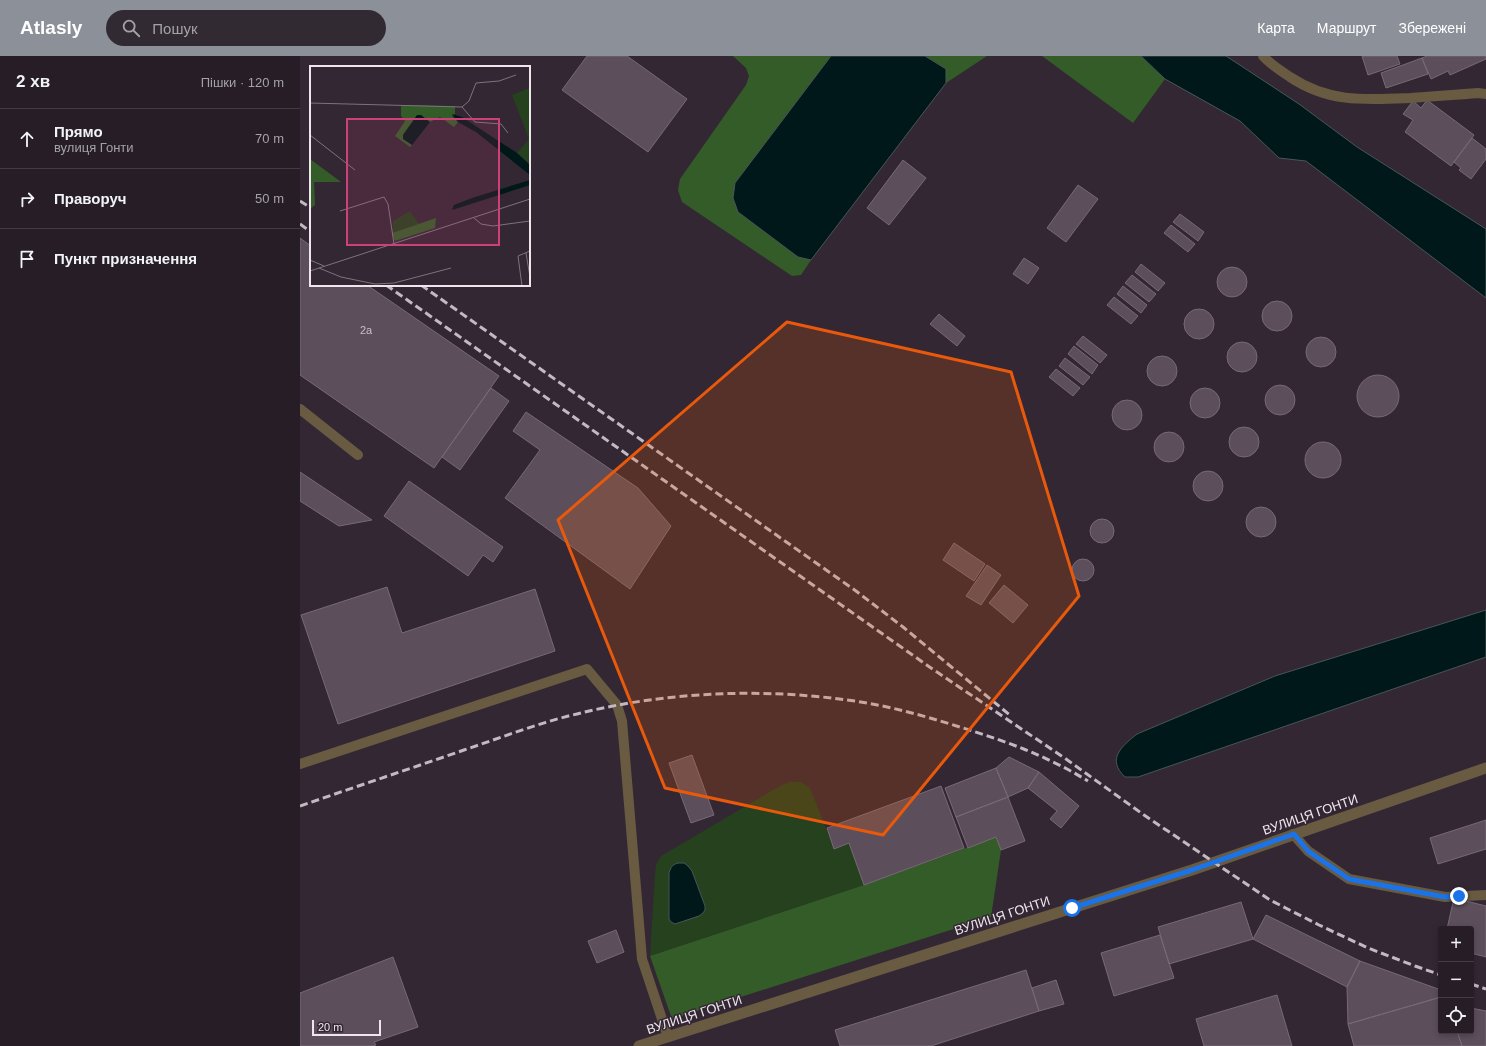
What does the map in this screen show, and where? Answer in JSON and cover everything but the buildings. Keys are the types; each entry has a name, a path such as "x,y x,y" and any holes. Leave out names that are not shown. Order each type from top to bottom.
{"street":[{"name":"ВУЛИЦЯ ГОНТИ","path":"639,1046 1192,870 1486,768"}],"lane":[{"path":"1263,56 1271,64 1300,84 1317,92 1343,98 1371,100 1478,93 1486,94"},
{"path":"300,409 358,455"},
{"path":"300,764 587,669 617,705 622,721 642,959 668,1037"},
{"path":"1294,834 1308,851 1349,879 1445,897 1486,895"}],"highlighted area":[{"path":"787,322 1011,372 1079,596 883,835 665,788 558,520"}],"green space":[{"path":"733,56 831,56 735,183 798,257 811,260 801,275 792,276 682,202 678,190 680,179 746,85 749,76 746,68"},
{"path":"925,56 987,56 946,83 946,69"},
{"path":"1042,56 1141,56 1165,79 1133,123"},
{"path":"789,782 801,782 810,788 834,848 849,843 864,885 650,956 656,864 661,856"},
{"path":"996,837 1001,850 991,917 672,1019 650,956 864,885"}],"shaded area":[{"path":"831,56 925,56 946,69 946,83 811,260 798,257 738,212 733,198 735,183"},
{"path":"1141,56 1226,56 1299,104 1357,147 1486,229 1486,298 1306,161 1279,158 1240,121 1165,79"},
{"path":"1486,610 1486,657 1138,777 1125,777 1119,770 1116,759 1118,753 1126,743 1137,734 1275,676"},
{"path":"678,863 684,863 692,871 705,906 705,910 699,916 675,924 669,919 669,873 672,866"}],"railway":[{"path":"300,201 310,207"},
{"path":"300,224 310,231"},
{"path":"387,286 931,668 1270,900 1368,948 1438,974"},
{"path":"422,286 856,591 903,627 1011,716"},
{"path":"300,806 551,721 613,706 646,700 714,694 747,693 814,696 862,702 891,708 920,715 1012,744 1058,764 1088,781"},
{"path":"1474,985 1486,989"}],"route":[{"path":"1072,908 1192,870 1294,834 1308,851 1349,879 1445,897 1459,896"}]}
